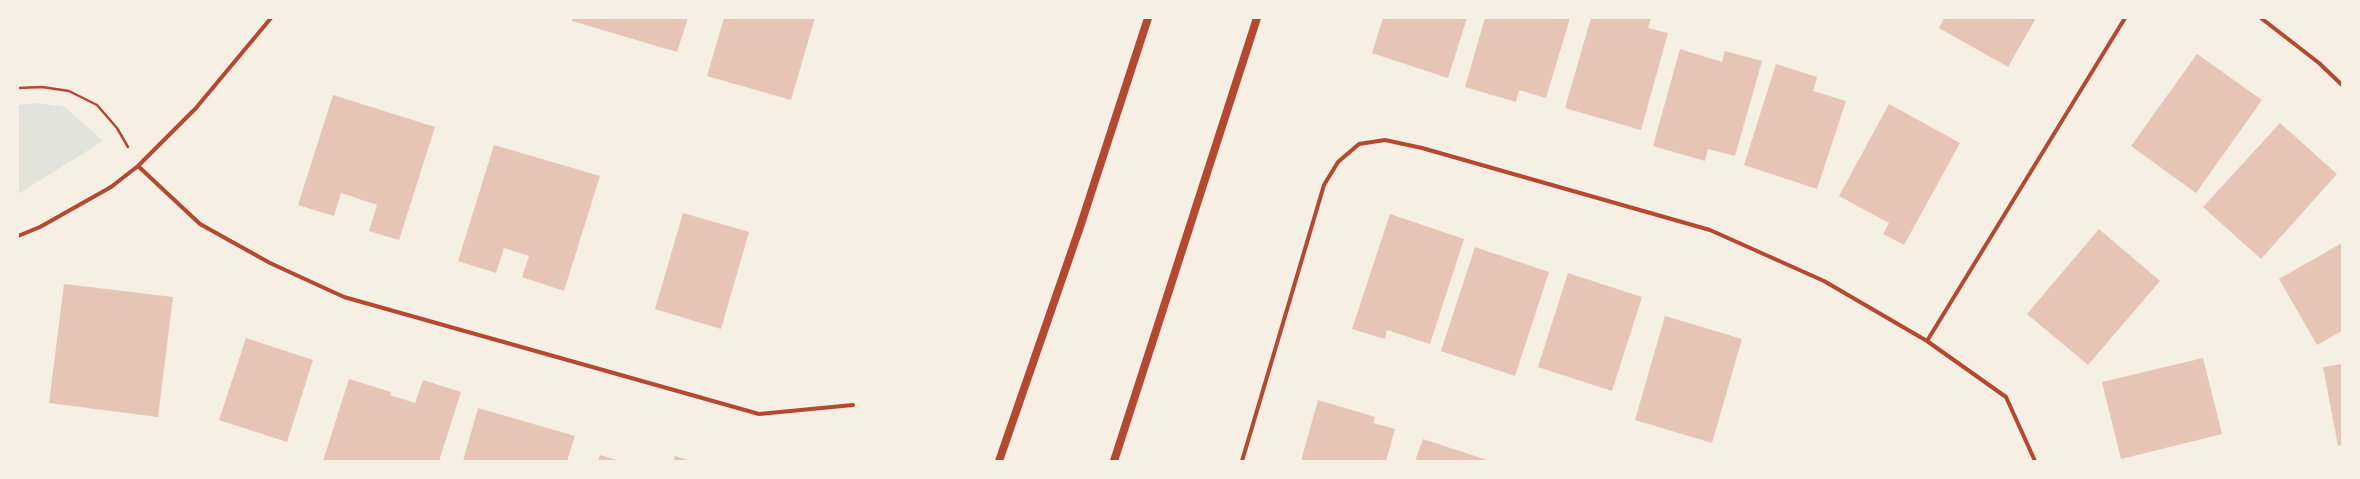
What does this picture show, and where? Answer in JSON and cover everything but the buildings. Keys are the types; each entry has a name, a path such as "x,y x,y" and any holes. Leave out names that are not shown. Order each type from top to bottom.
{"main road":[{"path":"999,461 1085,212 1148,18"},
{"path":"1114,461 1257,18"}],"street":[{"path":"18,236 40,227 111,187 138,166 196,108 271,18"},
{"path":"1927,341 2125,18"},
{"path":"2261,18 2319,63 2342,85"},
{"path":"1242,461 1324,185 1338,162 1359,144 1385,140 1422,148 1710,230 1824,281 1927,341 2006,397 2034,461"},
{"path":"138,166 200,224 270,263 344,297 759,414 853,405"}],"path":[{"path":"18,88 42,87 70,91 96,105 117,128 138,166"}],"shaded area":[{"path":"36,103 65,107 103,141 18,194 18,105"}]}
